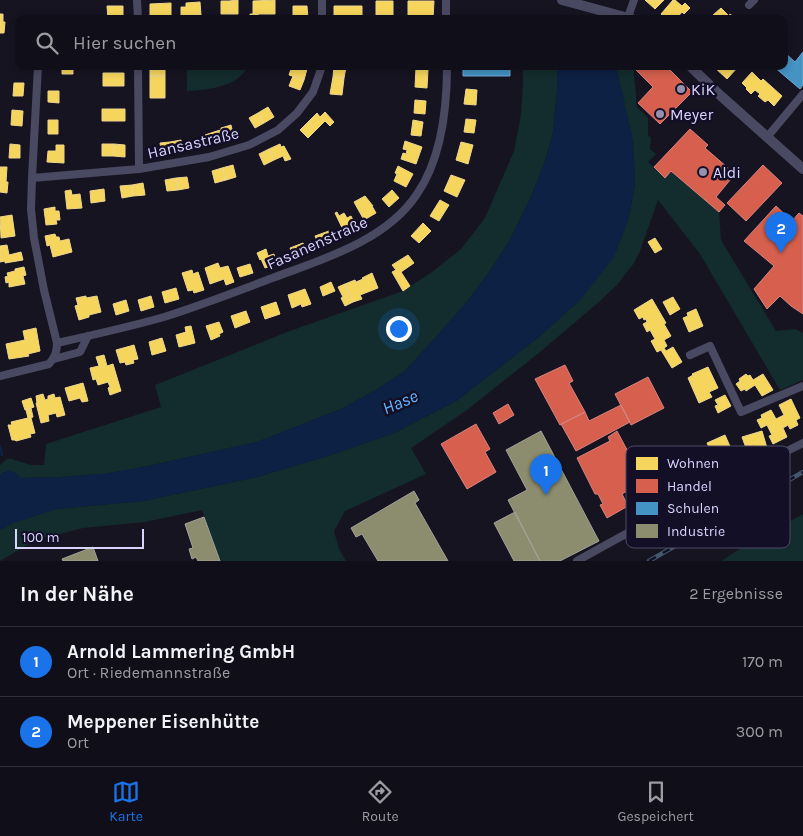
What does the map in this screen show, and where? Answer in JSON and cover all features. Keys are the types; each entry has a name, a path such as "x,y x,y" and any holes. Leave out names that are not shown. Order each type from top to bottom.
{"street":[{"path":"137,0 138,15"},
{"path":"322,0 322,15"},
{"path":"446,0 446,15"},
{"path":"562,0 620,15"},
{"path":"631,15 634,0"},
{"path":"0,376 49,364 54,359 57,351 57,343 34,238 32,209 38,70"},
{"path":"138,70 139,169"},
{"name":"Hansastraße","path":"32,178 139,169 209,157 249,145 278,130 297,113 313,92 321,70"},
{"name":"Fasanenstraße","path":"57,343 162,317 202,304 333,254 366,239 388,225 406,209 417,195 433,160 443,124 447,70"},
{"path":"694,70 803,168"},
{"path":"768,136 803,94"},
{"path":"54,359 80,352 88,336"},
{"path":"690,355 710,346 741,412 803,386"},
{"path":"790,450 803,443"},
{"path":"577,561 626,533"}],"green space":[{"path":"187,70 245,70 237,79 222,86 187,91"},
{"path":"523,70 558,70 553,132 545,162 530,199 510,240 490,271 471,297 405,371 376,390 341,409 257,442 105,474 21,478 14,472 4,472 0,475 0,465 7,459 31,465 44,465 46,444 161,407 155,385 287,332 403,291 432,272 461,249 485,218 514,151 521,115"},
{"path":"617,70 633,70 636,106 648,118 648,135 651,138 650,149 656,154 648,162 665,177 671,171 719,212 721,240 776,331 795,329 803,333 803,380 780,390 700,254 658,200 640,251 634,263 617,285 540,352 467,410 411,448 426,474 345,511 334,531 339,549 346,561 220,561 202,510 145,522 83,528 36,540 0,561 0,530 13,523 56,509 143,501 257,477 331,455 394,433 456,401 540,336 581,299 628,221 635,184 633,142"},
{"path":"803,514 803,561 721,561 742,548 790,548 790,521"}],"water":[{"name":"Hase","path":"558,70 617,70 633,142 635,184 628,221 614,257 581,299 540,336 456,401 394,433 331,455 257,477 143,501 56,509 13,523 0,530 0,475 8,470 21,478 105,474 257,442 341,409 376,390 405,371 471,297 510,240 545,162 553,132"}],"pier":[{"path":"553,0 597,0 602,15 577,15 553,9"}],"building: Wohnen":[{"path":"238,0 238,14 230,14 229,1"},
{"path":"275,0 275,14 250,15 253,14 253,1"},
{"path":"645,0 664,0 655,9"},
{"path":"673,0 682,6 685,3 690,8 684,14 682,12 679,15 661,14"},
{"path":"221,1 229,1 230,14 221,14"},
{"path":"376,1 393,1 393,15 376,15"},
{"path":"408,1 434,1 433,15 408,15"},
{"path":"200,2 201,15 181,15 181,7 186,7 186,3"},
{"path":"171,3 171,15 150,15 150,4"},
{"path":"107,6 123,6 123,15 108,15"},
{"path":"293,6 307,6 308,15 293,15"},
{"path":"334,6 362,6 362,15 334,15"},
{"path":"721,8 728,15 713,15"},
{"path":"0,14 3,14 3,22 5,22 4,33 0,33"},
{"path":"62,70 73,70 73,74 62,74"},
{"path":"150,70 165,70 165,76 150,76"},
{"path":"291,70 307,70 304,80 289,75"},
{"path":"334,70 345,70 344,78 333,77"},
{"path":"416,70 428,70 427,88 415,87"},
{"path":"717,70 735,70 727,79"},
{"path":"752,72 782,96 774,106 768,100 765,102 758,96 760,94 755,90 751,94 742,83"},
{"path":"103,73 124,73 124,86 103,86"},
{"path":"150,76 165,76 165,98 150,98"},
{"path":"293,76 304,80 300,90 289,86"},
{"path":"333,77 344,78 342,95 330,94"},
{"path":"14,83 24,83 23,96 13,96"},
{"path":"466,89 477,90 476,105 464,104"},
{"path":"48,91 59,91 59,103 48,102"},
{"path":"415,100 426,101 425,114 414,113"},
{"path":"268,107 274,117 264,123 258,113"},
{"path":"102,109 125,109 125,121 102,121"},
{"path":"12,110 23,111 22,126 11,125"},
{"path":"325,112 334,122 330,126 325,121 316,130 308,122 317,113 320,117"},
{"path":"258,113 264,123 255,128 249,118"},
{"path":"466,119 476,120 474,133 464,132"},
{"path":"48,120 58,120 58,134 48,134"},
{"path":"413,120 423,122 421,136 411,135"},
{"path":"308,122 316,130 308,138 300,130"},
{"path":"231,125 234,138 220,142 217,131"},
{"path":"217,131 220,142 208,146 205,135"},
{"path":"181,140 183,152 172,154 170,142"},
{"path":"405,141 422,147 416,164 401,159 403,153 406,154 407,150 403,149"},
{"path":"170,142 172,154 162,155 160,143"},
{"path":"461,142 473,145 468,164 456,160"},
{"path":"10,144 20,145 20,158 9,158"},
{"path":"102,144 114,144 113,156 102,156"},
{"path":"114,144 125,145 125,157 113,156"},
{"path":"280,144 281,147 284,146 291,159 285,161 283,156 274,160 269,149"},
{"path":"56,145 64,145 64,163 47,162 48,151 56,151"},
{"path":"269,149 274,160 264,165 259,154"},
{"path":"233,165 236,177 226,180 222,168"},
{"path":"398,166 413,174 406,187 394,181"},
{"path":"0,167 7,167 7,193 0,192"},
{"path":"222,168 226,180 215,183 212,171"},
{"path":"451,175 465,180 457,197 444,191"},
{"path":"187,177 189,188 178,190 176,178"},
{"path":"176,178 178,190 167,191 165,180"},
{"path":"143,183 145,195 133,196 132,185"},
{"path":"132,185 133,196 122,198 120,186"},
{"path":"104,189 105,201 91,203 90,191"},
{"path":"71,190 72,195 80,194 82,208 67,209 65,191"},
{"path":"392,190 399,198 389,207 382,199"},
{"path":"365,196 376,213 364,220 354,202"},
{"path":"440,200 449,205 439,221 430,216"},
{"path":"55,207 55,211 59,211 60,220 56,220 57,224 46,225 44,209"},
{"path":"337,212 339,216 344,213 347,218 351,216 358,230 346,236 335,213"},
{"path":"12,215 15,236 1,238 0,217"},
{"path":"423,223 431,231 419,243 411,236"},
{"path":"329,231 333,242 320,248 315,236"},
{"path":"55,234 56,237 59,237 60,241 69,239 72,252 53,257 50,245 47,246 45,236"},
{"path":"655,238 662,249 655,253 648,242"},
{"path":"303,243 307,253 294,258 290,248"},
{"path":"7,245 9,255 21,252 23,260 0,262 0,246"},
{"path":"266,249 268,256 274,254 277,264 265,268 257,253"},
{"path":"408,255 414,263 401,272 410,286 403,291 392,272 396,270 392,265"},
{"path":"218,263 220,268 228,266 234,282 226,285 224,279 210,284 205,268"},
{"path":"250,264 253,273 240,277 237,268"},
{"path":"24,267 26,275 23,276 25,284 9,287 9,282 6,283 5,277 8,276 7,273"},
{"path":"192,270 193,274 198,272 204,290 194,293 193,290 188,291 182,273"},
{"path":"372,273 378,288 360,295 362,299 353,302 345,284 355,280 356,282"},
{"path":"331,282 335,291 323,296 320,287"},
{"path":"345,284 353,302 345,306 338,287"},
{"path":"176,288 179,299 165,303 162,292"},
{"path":"305,289 311,304 302,307 301,304 292,308 288,295"},
{"path":"86,296 86,298 97,296 101,312 79,320 75,306 78,305 76,298"},
{"path":"151,296 154,307 141,311 138,300"},
{"path":"673,297 680,309 670,315 663,302"},
{"path":"652,299 671,336 664,340 667,346 664,348 666,351 673,347 682,362 672,368 661,350 657,352 651,341 655,339 650,330 647,332 643,324 647,322 646,319 644,320 643,317 639,319 634,310"},
{"path":"126,300 129,311 116,315 113,304"},
{"path":"276,302 280,314 265,319 261,307"},
{"path":"696,309 703,326 689,332 683,318 688,316 687,313"},
{"path":"246,311 250,322 235,328 231,316"},
{"path":"219,322 223,332 219,334 220,336 211,340 206,326"},
{"path":"191,326 195,343 179,347 176,335 186,332 185,327"},
{"path":"36,328 40,351 28,354 29,356 9,359 6,344 25,340 23,331"},
{"path":"162,338 166,351 152,355 149,342"},
{"path":"134,345 138,359 133,360 134,363 126,365 125,362 120,363 116,350"},
{"path":"104,355 107,366 113,364 121,391 110,395 108,382 98,385 96,379 93,380 90,368 99,366 96,357"},
{"path":"708,367 718,388 709,392 712,397 699,403 688,378 692,374"},
{"path":"746,374 750,375 753,380 763,374 773,390 762,396 755,385 746,391 745,389 741,391 736,384"},
{"path":"83,383 88,401 82,402 80,398 69,401 65,388"},
{"path":"43,394 45,400 48,399 48,396 54,394 55,398 60,397 65,415 57,417 56,413 48,415 49,421 41,423 36,396"},
{"path":"725,395 731,406 718,413 715,406 718,405 715,400"},
{"path":"31,398 34,407 25,410 22,401"},
{"path":"791,399 800,418 796,420 798,425 790,429 788,425 783,428 787,437 773,444 769,436 772,435 767,425 761,428 757,420 762,418 761,415 771,410 776,419 784,415 779,405"},
{"path":"31,408 33,417 31,418 35,433 30,434 31,437 16,441 12,440 8,425 12,425 11,422 28,418 26,410"},
{"path":"762,431 766,446 745,446 742,437"},
{"path":"725,435 730,446 708,446 707,443"}],"building: Handel":[{"path":"636,70 670,70 692,92 660,124 638,103 653,87"},
{"name":"Aldi","path":"690,129 708,145 705,148 735,174 716,197 725,205 719,212 671,171 665,178 654,167"},
{"path":"763,165 782,183 746,221 727,203"},
{"path":"776,206 792,221 799,213 803,216 803,314 780,296 767,309 754,289 774,266 744,241"},
{"path":"565,365 573,381 569,383 585,412 560,425 535,379"},
{"path":"648,377 664,408 631,425 615,394"},
{"path":"508,404 514,415 499,424 493,413"},
{"path":"621,405 630,422 576,451 561,424 585,412 589,421"},
{"path":"476,424 490,449 485,452 496,472 467,489 441,444"},
{"path":"617,431 626,448 626,492 622,494 626,507 607,518 600,505 603,504 598,494 595,494 577,458 610,441 608,437"}],"building: Schulen":[{"path":"803,52 803,85 800,89 778,70 788,70 788,56 795,62"},
{"path":"463,70 510,70 510,76 463,76"}],"building: Industrie":[{"path":"541,431 599,541 560,561 540,561 508,500 527,490 506,450"},
{"path":"414,491 419,500 415,503 448,561 378,561 362,534 356,537 351,528"},
{"path":"515,512 540,561 514,561 494,523"},
{"path":"204,517 220,561 198,561 196,557 192,559 189,549 193,548 185,524"},
{"path":"93,547 98,561 63,561 62,559"}],"waterway":[{"path":"0,446 2,455"}],"railway":[{"path":"790,480 803,472"},
{"path":"649,561 671,548"}],"place":[{"name":"KiK","path":"681,89"},
{"name":"Meyer","path":"660,114"},
{"name":"Aldi","path":"703,172"},
{"name":"Meppener Eisenhütte","path":"781,253"},
{"name":"Arnold Lammering GmbH","path":"546,495"}]}
